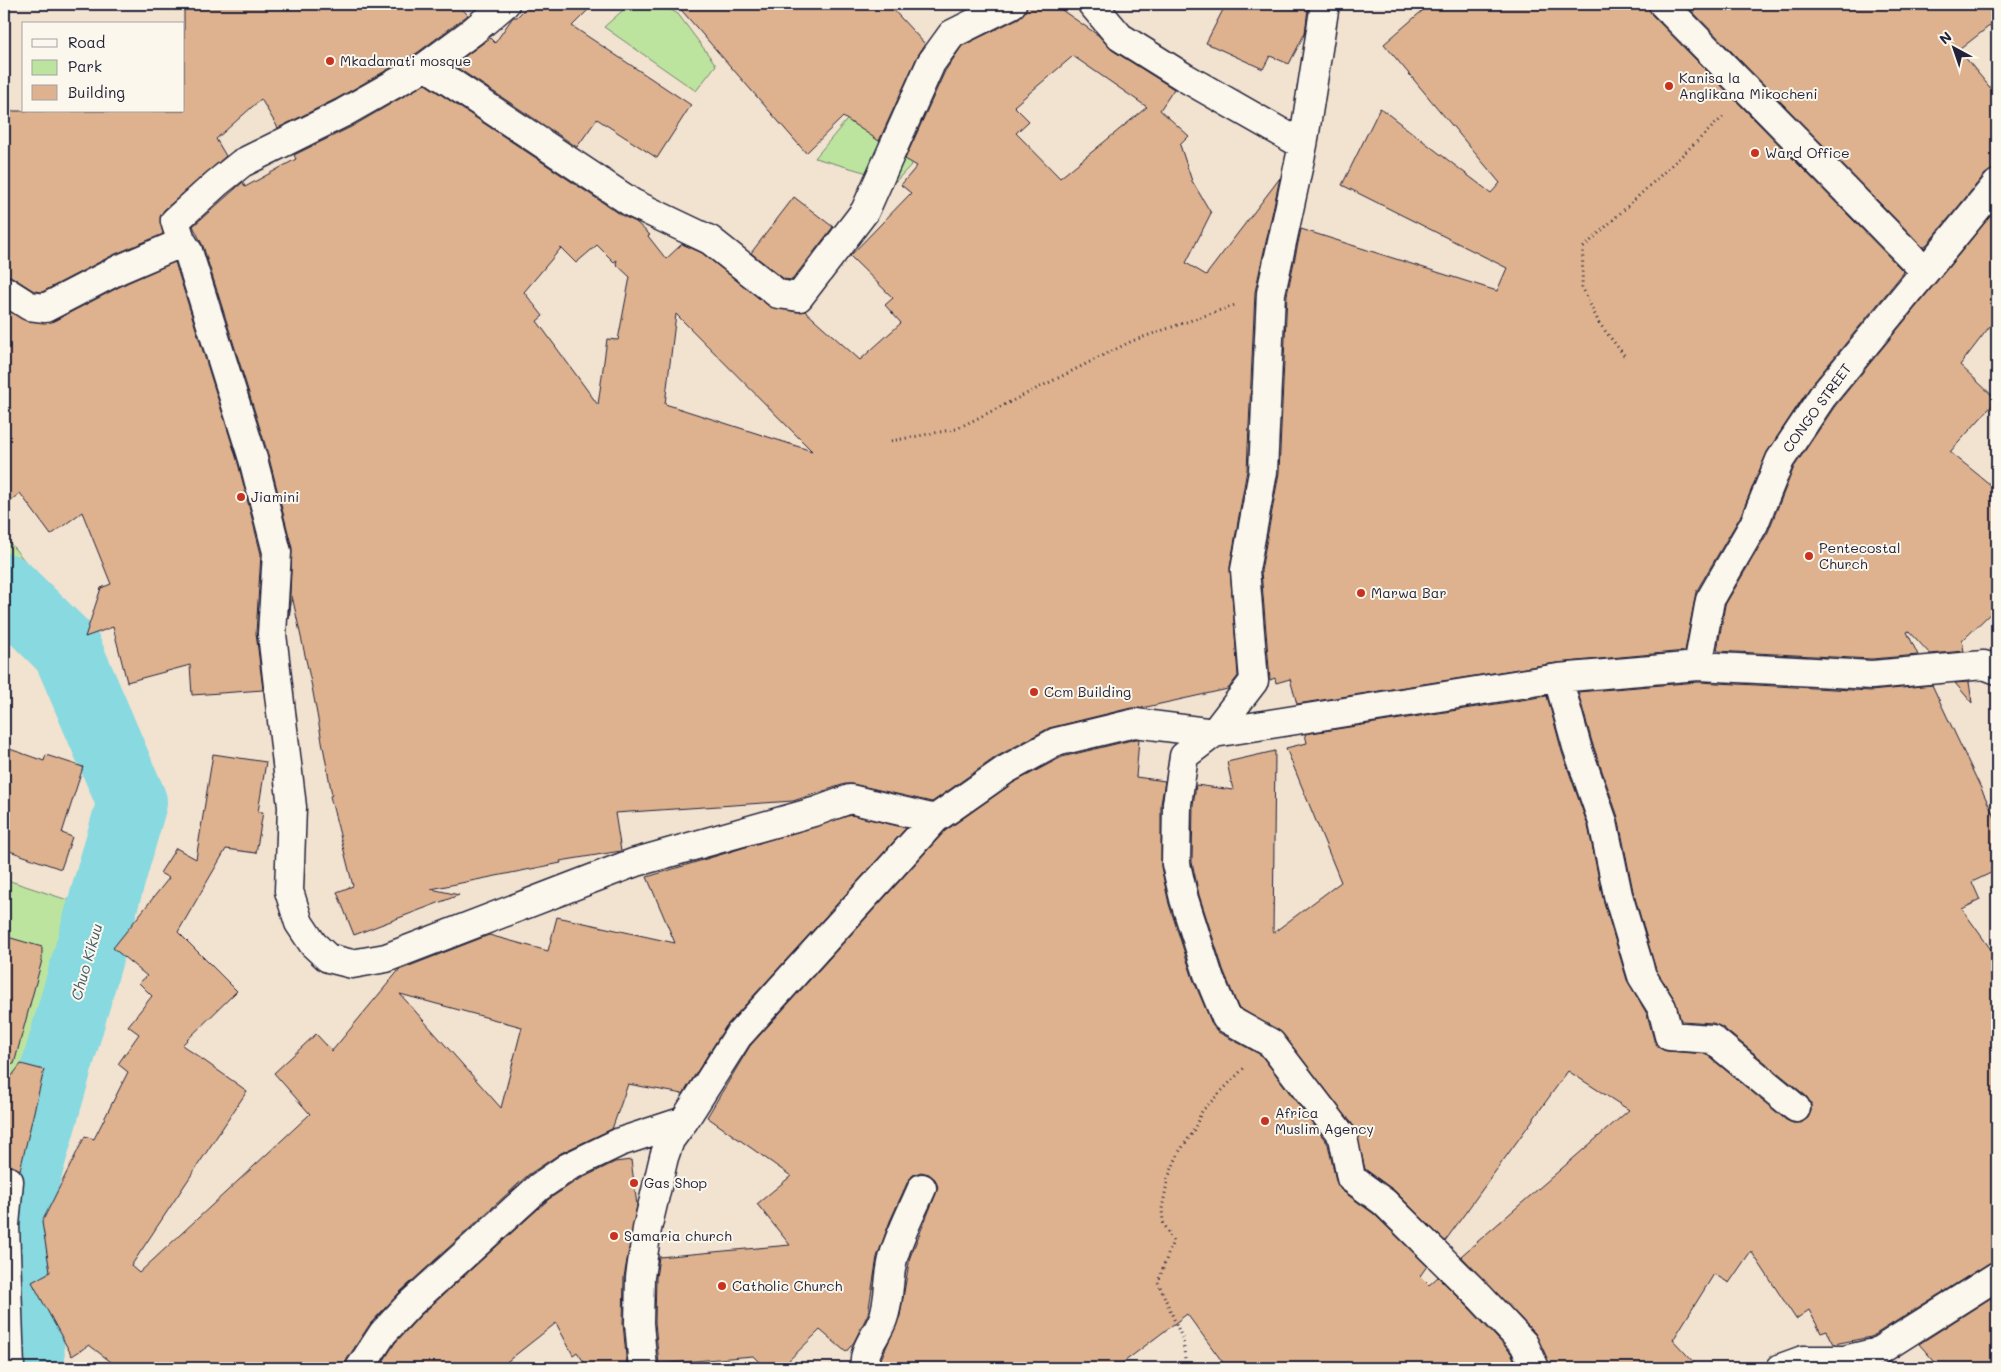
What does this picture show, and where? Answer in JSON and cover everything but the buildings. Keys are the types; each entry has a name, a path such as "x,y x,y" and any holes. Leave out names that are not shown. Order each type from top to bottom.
{"street":[{"path":"505,4 472,32 426,66 343,113 242,163 175,220 181,240 188,251 253,459 276,552 272,634 292,807 289,891 299,923 313,944 328,958 352,964 386,958 634,863 817,811 850,799 935,819"},
{"path":"426,66 632,203 710,240 778,294 799,297 865,211 931,62 952,34 1012,4"},
{"path":"1092,4 1120,37 1184,77 1303,145"},
{"path":"1324,4 1303,145 1272,293 1263,472 1245,570 1254,681 1214,733 1184,756 1178,804 1176,864 1184,899 1208,974 1226,1018 1271,1043 1343,1137 1351,1178 1384,1202 1480,1297 1524,1344 1535,1368"},
{"path":"1663,4 1924,270"},
{"name":"CONGO STREET","path":"1698,666 1710,600 1754,524 1780,460 1822,397 1924,270 1997,184"},
{"path":"4,290 29,306 45,308 120,269 174,246 181,240"},
{"path":"643,1368 638,1323 640,1277 647,1229 670,1140 738,1036 935,819 1005,770 1056,742 1135,723 1214,733 1558,678 1698,666 1872,675 1984,665 1997,670"},
{"path":"1558,678 1577,747 1603,822 1618,895 1642,976 1662,1008 1669,1036 1712,1039 1796,1108"},
{"path":"360,1368 383,1333 410,1304 539,1187 568,1167 620,1142 684,1121"},
{"path":"9,1180 5,1225 10,1368"},
{"path":"865,1368 864,1360 871,1340 883,1321 888,1304 889,1279 894,1252 922,1188"},
{"path":"1781,1368 1802,1360 1844,1360 1877,1352 1997,1276"}],"path":[{"path":"1624,355 1599,324 1582,287 1583,248 1750,92"},
{"path":"891,441 956,429 1132,341 1272,293"},
{"path":"1186,1368 1183,1340 1158,1282 1173,1241 1163,1222 1162,1210 1168,1178 1179,1152 1193,1132 1202,1111 1221,1090 1271,1043"}],"green space":[{"path":"630,4 661,4 678,14 716,65 696,91 604,27"},
{"path":"880,80 943,131 896,181 815,158"},
{"path":"4,536 44,584 42,615 93,663 92,729 4,633"},
{"path":"4,879 101,911 21,1170 4,1162"}],"waterway":[{"name":"Chuo Kikuu","path":"4,588 67,650 132,802 8,1238 29,1328 30,1368"}],"place":[{"name":"Mkadamati mosque","path":"330,61"},
{"name":"Kanisa la Anglikana Mikocheni","path":"1669,86"},
{"name":"Ward Office","path":"1755,153"},
{"name":"Jiamini","path":"241,497"},
{"name":"Pentecostal Church","path":"1809,556"},
{"name":"Marwa Bar","path":"1361,593"},
{"name":"Ccm Building","path":"1034,692"},
{"name":"Africa Muslim Agency","path":"1265,1121"},
{"name":"Gas Shop","path":"634,1183"},
{"name":"Samaria church","path":"614,1236"},
{"name":"Catholic Church","path":"722,1286"}]}
